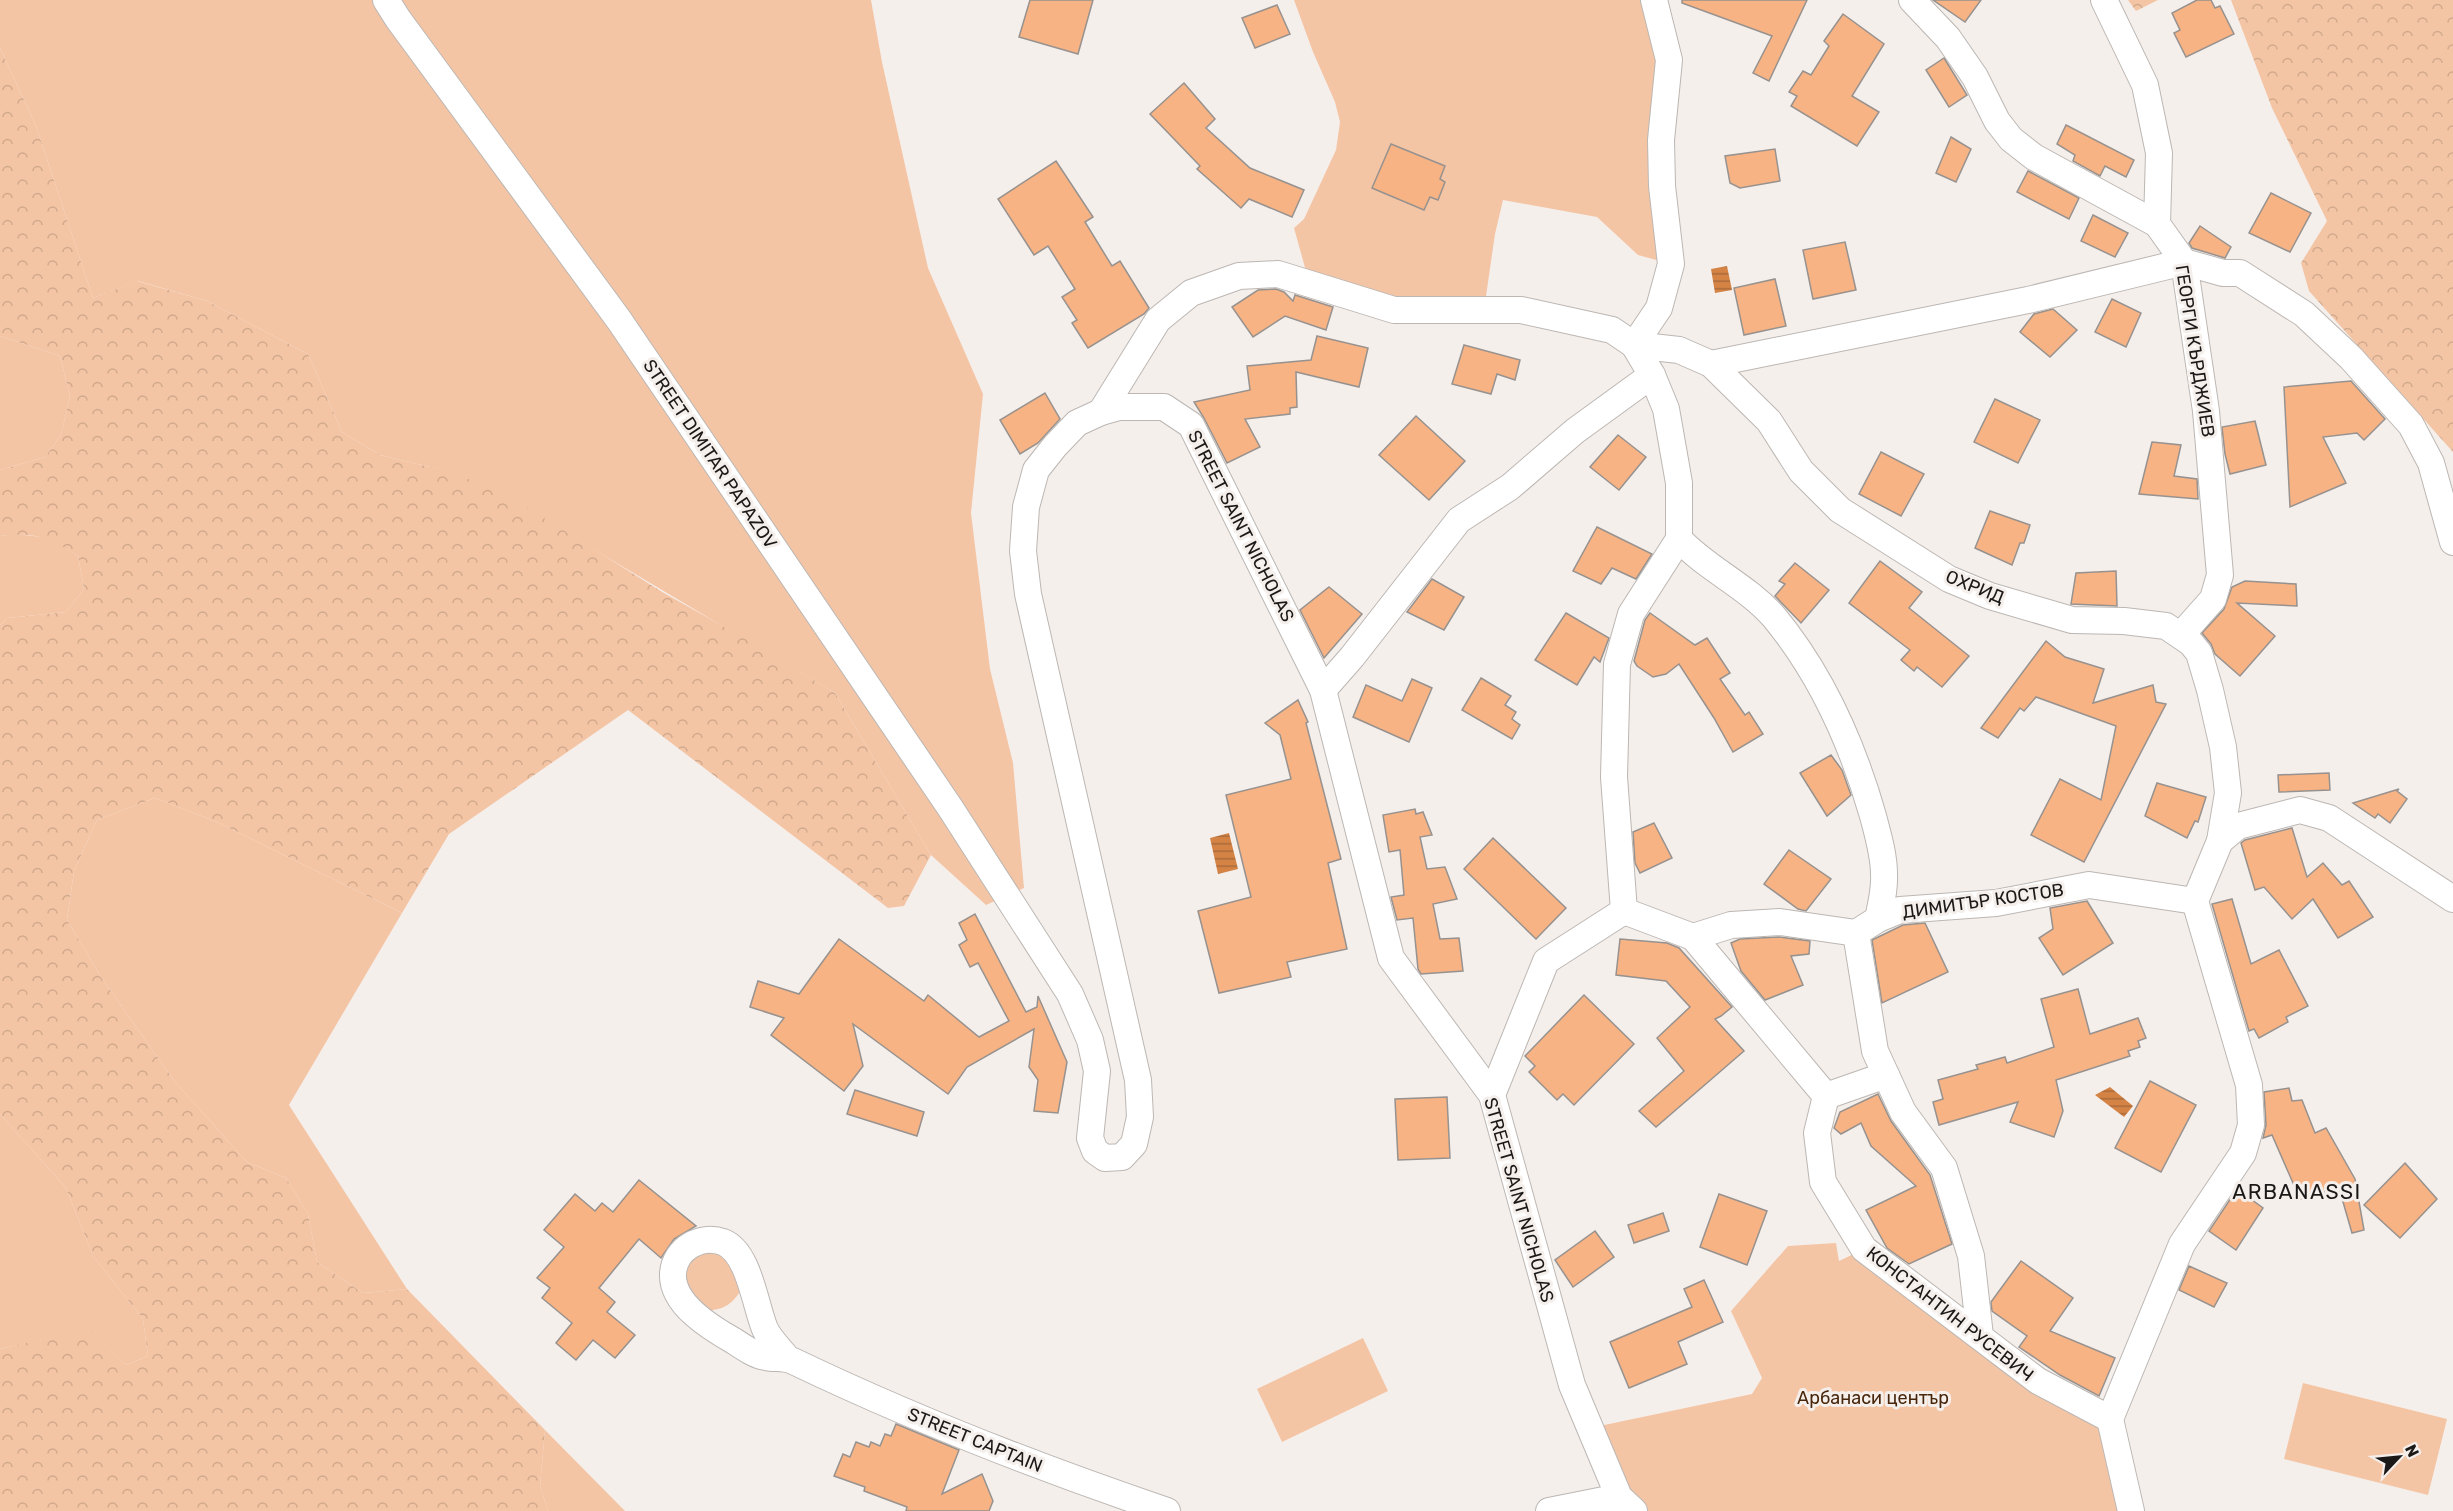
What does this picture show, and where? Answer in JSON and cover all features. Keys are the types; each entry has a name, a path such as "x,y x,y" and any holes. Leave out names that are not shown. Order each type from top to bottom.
{"street":[{"name":"STREET DIMITAR PAPAZOV","path":"386,0 619,320 938,789 1021,918"},
{"path":"1634,345 1659,308 1671,264 1662,186 1661,140 1669,60 1654,0"},
{"path":"1912,0 1948,38 1975,77 1997,121 2011,139 2034,157 2157,224 2159,153 2145,85 2104,0"},
{"name":"ГЕОРГИ КЪРДЖИЕВ","path":"2157,224 2184,262 2206,411 2220,575 2213,599 2181,635"},
{"path":"1711,364 2028,300 2184,262 2223,273 2240,273 2304,314 2351,357 2411,425 2431,463 2453,542"},
{"path":"1101,411 1158,320 1191,293 1239,276 1278,274 1394,310 1521,310 1612,330 1634,345 1652,375 1666,409 1679,483 1679,539 1631,614 1617,664 1614,777 1624,911"},
{"name":"ОХРИД","path":"1634,345 1679,350 1711,364 1769,422 1788,448 1800,471 1840,510 1949,579 1990,596 2072,620 2124,621 2166,626 2191,643 2199,653 2210,690 2223,747 2228,793 2220,841 2195,901"},
{"path":"1323,690 1352,657 1459,520 1510,487 1575,431 1652,375"},
{"name":"STREET SAINT NICHOLAS","path":"1021,918 1070,994 1090,1040 1097,1071 1090,1131 1092,1145 1105,1158 1122,1157 1134,1144 1140,1117 1138,1080 1028,594 1023,551 1026,507 1036,470 1077,423 1101,411 1136,405 1164,407 1191,425 1323,690 1391,958 1492,1095 1572,1385 1627,1504"},
{"path":"1679,539 1695,556 1736,583 1773,616 1808,667 1837,718 1866,791 1880,840 1884,873 1883,896 1878,919"},
{"path":"2220,841 2238,826 2300,810 2329,818 2453,899"},
{"name":"ДИМИТЪР КОСТОВ","path":"1856,933 1878,919 1900,910 1996,903 2089,885 2195,901"},
{"path":"2131,1511 2110,1419 2182,1244 2243,1154 2251,1125 2249,1085 2195,901"},
{"path":"1624,911 1693,937 1826,1096 1886,1075"},
{"path":"1492,1095 1546,961 1624,911"},
{"path":"1693,937 1731,925 1780,922 1856,933 1875,1051 1903,1112 1944,1168 1971,1257 1980,1336"},
{"name":"КОНСТАНТИН РУСЕВИЧ","path":"1826,1096 1817,1133 1822,1182 1864,1249 2038,1381 2110,1419"},
{"name":"STREET CAPTAIN","path":"787,1358 766,1332 742,1262 734,1250 717,1240 706,1239 687,1246 676,1261 673,1280 682,1300 704,1322 734,1341 764,1357 787,1358 857,1392 990,1446 1093,1486 1167,1511"},
{"path":"1550,1511 1627,1504"}],"green space":[{"path":"0,0 871,0 882,62 928,268 983,394 971,513 990,669 1013,763 1024,888 986,905 931,855 835,693 593,549 434,468 380,455 342,432 308,354 207,301 138,281 93,298 36,126 0,48"},
{"path":"1294,0 1654,0 1671,264 1638,255 1597,217 1503,200 1495,234 1484,310 1394,310 1309,282 1294,228 1304,219 1336,150 1340,122 1335,102"},
{"path":"2128,0 2158,0 2136,11"},
{"path":"2231,0 2453,0 2453,452 2309,291 2301,263 2327,221 2272,108"},
{"path":"0,48 36,126 93,298 137,281 207,301 308,354 342,432 380,455 434,468 496,488 664,593 835,693 931,855 904,906 888,908 628,710 449,834 402,913 217,822 155,798 97,820 74,871 67,920 101,977 175,1082 247,1162 286,1178 308,1214 317,1262 363,1293 407,1289 545,1430 540,1486 548,1511 0,1511 0,1349 89,1328 126,1365 148,1356 143,1319 93,1256 66,1188 0,1114 0,625 7,618 66,612 84,589 78,556 42,537 0,536 0,470 45,457 61,435 70,397 60,356 0,336"},
{"path":"0,336 60,356 70,397 61,435 45,457 0,470"},
{"path":"16,534 51,538 78,556 84,589 66,612 7,618 0,625 0,536"},
{"path":"155,798 217,822 402,913 289,1105 407,1289 363,1293 317,1262 308,1214 286,1178 247,1162 175,1082 101,977 67,920 74,871 97,820"},
{"path":"0,1114 66,1188 93,1256 143,1319 148,1356 126,1365 89,1329 0,1349"},
{"path":"717,1240 743,1286 728,1305 704,1311 673,1270"},
{"name":"Арбанаси център","path":"1836,1243 1839,1261 1864,1249 2110,1419 2131,1511 1634,1511 1590,1428 1752,1394 1762,1378 1731,1311 1788,1246"},
{"path":"1363,1338 1388,1391 1282,1442 1257,1389"},
{"path":"2303,1383 2447,1419 2428,1495 2284,1459"},
{"path":"545,1430 625,1511 548,1511 540,1486"}],"shaded area":[{"path":"1727,266 1732,290 1715,293 1711,269"},
{"path":"1229,833 1238,869 1218,874 1210,838"},
{"path":"2110,1087 2133,1106 2124,1117 2095,1095"}],"building":[{"path":"1030,0 1093,0 1078,54 1019,37"},
{"path":"1682,0 1807,0 1769,81 1753,73 1772,36 1682,3"},
{"path":"1933,0 1981,0 1965,22"},
{"path":"2197,0 2211,0 2215,8 2220,6 2234,34 2186,57 2174,33 2180,30 2172,13"},
{"path":"1277,5 1290,34 1255,48 1242,18"},
{"path":"1843,14 1884,44 1852,96 1879,112 1857,146 1791,106 1797,96 1789,92 1803,71 1811,75 1829,46 1824,41"},
{"path":"1944,58 1967,95 1949,107 1926,70"},
{"path":"1184,83 1215,119 1206,128 1250,168 1304,190 1292,217 1249,199 1241,208 1197,169 1200,166 1150,114"},
{"path":"2066,125 2134,160 2126,177 2105,166 2100,176 2073,161 2075,155 2057,144"},
{"path":"1951,137 1971,149 1956,182 1936,173"},
{"path":"1391,144 1445,166 1440,179 1445,182 1438,200 1430,197 1424,210 1372,188"},
{"path":"1775,149 1780,181 1740,188 1730,183 1725,156"},
{"path":"1056,161 1093,217 1085,222 1112,266 1120,261 1149,308 1144,314 1088,348 1072,323 1077,320 1062,297 1075,289 1048,246 1034,255 998,199"},
{"path":"2028,171 2079,198 2069,219 2017,192"},
{"path":"2271,193 2311,213 2290,252 2249,233"},
{"path":"2093,215 2128,233 2115,257 2081,241"},
{"path":"2200,226 2231,247 2225,258 2192,248 2189,243"},
{"path":"1845,242 1856,290 1813,299 1803,250"},
{"path":"1775,279 1786,326 1744,335 1734,288"},
{"path":"1276,289 1284,292 1293,301 1295,295 1333,307 1326,330 1285,316 1253,337 1232,307 1258,290"},
{"path":"2112,299 2141,313 2126,347 2095,332"},
{"path":"2053,309 2077,330 2050,357 2020,332 2034,314"},
{"path":"1317,336 1368,348 1359,387 1296,372 1297,407 1290,408 1290,414 1245,419 1260,447 1227,463 1194,402 1250,390 1247,366 1311,360"},
{"path":"1464,345 1520,360 1515,380 1497,374 1491,394 1452,384"},
{"path":"2351,381 2385,419 2364,440 2357,433 2323,437 2346,483 2290,507 2284,387"},
{"path":"1045,393 1060,419 1038,443 1020,454 1000,420"},
{"path":"1995,399 2040,420 2018,463 1974,442"},
{"path":"1416,416 1465,461 1429,500 1379,455"},
{"path":"2255,421 2266,465 2230,474 2222,427"},
{"path":"1618,435 1646,457 1619,490 1590,467"},
{"path":"2152,442 2181,445 2174,476 2197,479 2198,499 2139,494"},
{"path":"1881,452 1924,474 1901,516 1859,494"},
{"path":"1990,511 2030,525 2024,543 2020,543 2012,565 1975,548"},
{"path":"1597,527 1652,554 1636,579 1612,568 1601,584 1573,571"},
{"path":"1880,561 1922,592 1909,608 1969,656 1942,687 1917,667 1914,671 1901,660 1910,650 1849,603"},
{"path":"1795,563 1829,590 1801,623 1775,596 1785,584 1779,581"},
{"path":"2116,571 2117,606 2071,604 2076,573"},
{"path":"1432,579 1464,597 1444,630 1407,612"},
{"path":"2245,581 2296,584 2297,606 2237,603 2275,636 2240,676 2215,654 2211,644 2202,633 2224,609 2232,587"},
{"path":"1329,587 1362,614 1324,658 1300,610"},
{"path":"1566,613 1609,638 1600,662 1594,657 1577,685 1535,660"},
{"path":"1650,613 1695,645 1707,638 1730,673 1720,679 1745,715 1749,712 1763,734 1733,752 1679,664 1666,674 1653,677 1637,666 1634,661 1645,620"},
{"path":"2046,641 2065,657 2104,669 2093,703 2153,685 2156,702 2166,704 2084,862 2031,835 2060,779 2101,800 2116,726 2036,697 2024,711 2020,708 1998,738 1981,728"},
{"path":"1481,678 1511,696 1505,705 1516,712 1512,719 1520,725 1512,739 1462,710"},
{"path":"1412,679 1432,688 1409,742 1353,717 1366,685 1402,701"},
{"path":"1298,700 1308,722 1306,723 1341,859 1328,863 1347,949 1287,962 1291,977 1219,993 1198,911 1251,897 1226,795 1291,779 1280,735 1265,723"},
{"path":"1831,755 1842,770 1851,795 1827,816 1800,773"},
{"path":"2329,773 2330,790 2279,792 2278,775"},
{"path":"2157,783 2206,797 2198,822 2195,821 2187,838 2145,816"},
{"path":"2399,789 2397,791 2407,799 2390,823 2378,814 2375,818 2353,803"},
{"path":"1415,809 1416,814 1423,812 1432,835 1420,837 1427,869 1445,867 1457,899 1433,904 1440,939 1459,938 1463,971 1421,974 1418,969 1413,918 1397,920 1391,897 1404,895 1400,850 1389,852 1383,815"},
{"path":"1654,823 1672,858 1640,873 1635,863 1633,832"},
{"path":"2292,828 2307,877 2323,863 2342,885 2349,881 2373,917 2338,938 2313,899 2292,919 2264,887 2255,890 2241,843"},
{"path":"1493,838 1566,908 1536,939 1464,869"},
{"path":"1789,850 1831,879 1806,911 1798,909 1764,884"},
{"path":"2232,899 2251,964 2279,950 2308,1006 2286,1017 2288,1022 2259,1038 2254,1029 2249,1031 2212,904"},
{"path":"2087,901 2113,943 2063,975 2039,938 2053,929 2050,908"},
{"path":"975,914 1026,1012 1037,1007 1038,996 1067,1062 1058,1113 1034,1111 1038,1080 1029,1067 1034,1029 967,1067 948,1094 853,1024 863,1066 844,1091 771,1035 784,1018 750,1007 758,981 799,994 839,939 924,1001 928,995 979,1037 1009,1021 978,963 970,967 959,945 967,940 959,923"},
{"path":"1925,923 1948,972 1882,1003 1872,940 1903,925"},
{"path":"1779,937 1810,941 1809,954 1791,956 1803,985 1765,1000 1741,971 1731,943 1740,939"},
{"path":"1620,939 1667,943 1679,948 1732,1007 1715,1019 1744,1051 1656,1127 1639,1111 1684,1071 1657,1038 1690,1007 1666,981 1616,975"},
{"path":"2078,989 2090,1034 2138,1018 2146,1038 2138,1041 2140,1047 2128,1051 2130,1056 2056,1080 2063,1111 2054,1137 2010,1122 2018,1102 1939,1125 1933,1102 1943,1099 1938,1080 1978,1069 1976,1065 2005,1057 2007,1063 2054,1047 2041,999"},
{"path":"1584,995 1634,1044 1574,1105 1563,1094 1557,1100 1529,1072 1535,1066 1525,1056"},
{"path":"2150,1081 2196,1105 2161,1172 2115,1148"},
{"path":"2289,1088 2292,1101 2302,1100 2315,1133 2326,1128 2355,1179 2364,1230 2352,1233 2339,1188 2300,1199 2272,1135 2263,1138 2266,1125 2264,1092"},
{"path":"855,1090 924,1112 917,1136 847,1114"},
{"path":"1878,1094 1891,1121 1930,1175 1952,1244 1909,1264 1887,1248 1866,1210 1916,1186 1871,1146 1861,1123 1841,1134 1834,1128 1840,1112"},
{"path":"1447,1097 1450,1158 1398,1160 1395,1099"},
{"path":"2405,1163 2437,1199 2400,1238 2364,1205"},
{"path":"639,1180 696,1226 674,1239 661,1258 639,1239 599,1288 615,1302 607,1312 635,1335 615,1358 593,1340 576,1360 556,1343 572,1323 542,1298 550,1288 537,1278 564,1247 544,1230 575,1194 595,1211 602,1203 613,1212"},
{"path":"2237,1189 2263,1208 2236,1250 2209,1231"},
{"path":"1719,1194 1767,1211 1747,1265 1700,1247"},
{"path":"1663,1213 1669,1231 1634,1243 1628,1225"},
{"path":"1595,1231 1614,1257 1573,1287 1555,1260"},
{"path":"2021,1261 2073,1298 2050,1331 2115,1358 2099,1396 2060,1375 2019,1347 2027,1336 1992,1311 1991,1302"},
{"path":"2189,1266 2227,1283 2214,1307 2179,1290"},
{"path":"1704,1280 1723,1322 1678,1342 1687,1364 1629,1388 1610,1342 1692,1307 1684,1289"},
{"path":"896,1424 959,1450 942,1494 982,1474 993,1501 989,1511 906,1511 907,1507 864,1491 865,1487 834,1476 843,1454 850,1457 856,1442 869,1447 871,1442 880,1446 885,1434 891,1436"}],"district":[{"name":"ARBANASSI","path":"2297,1191"}]}
